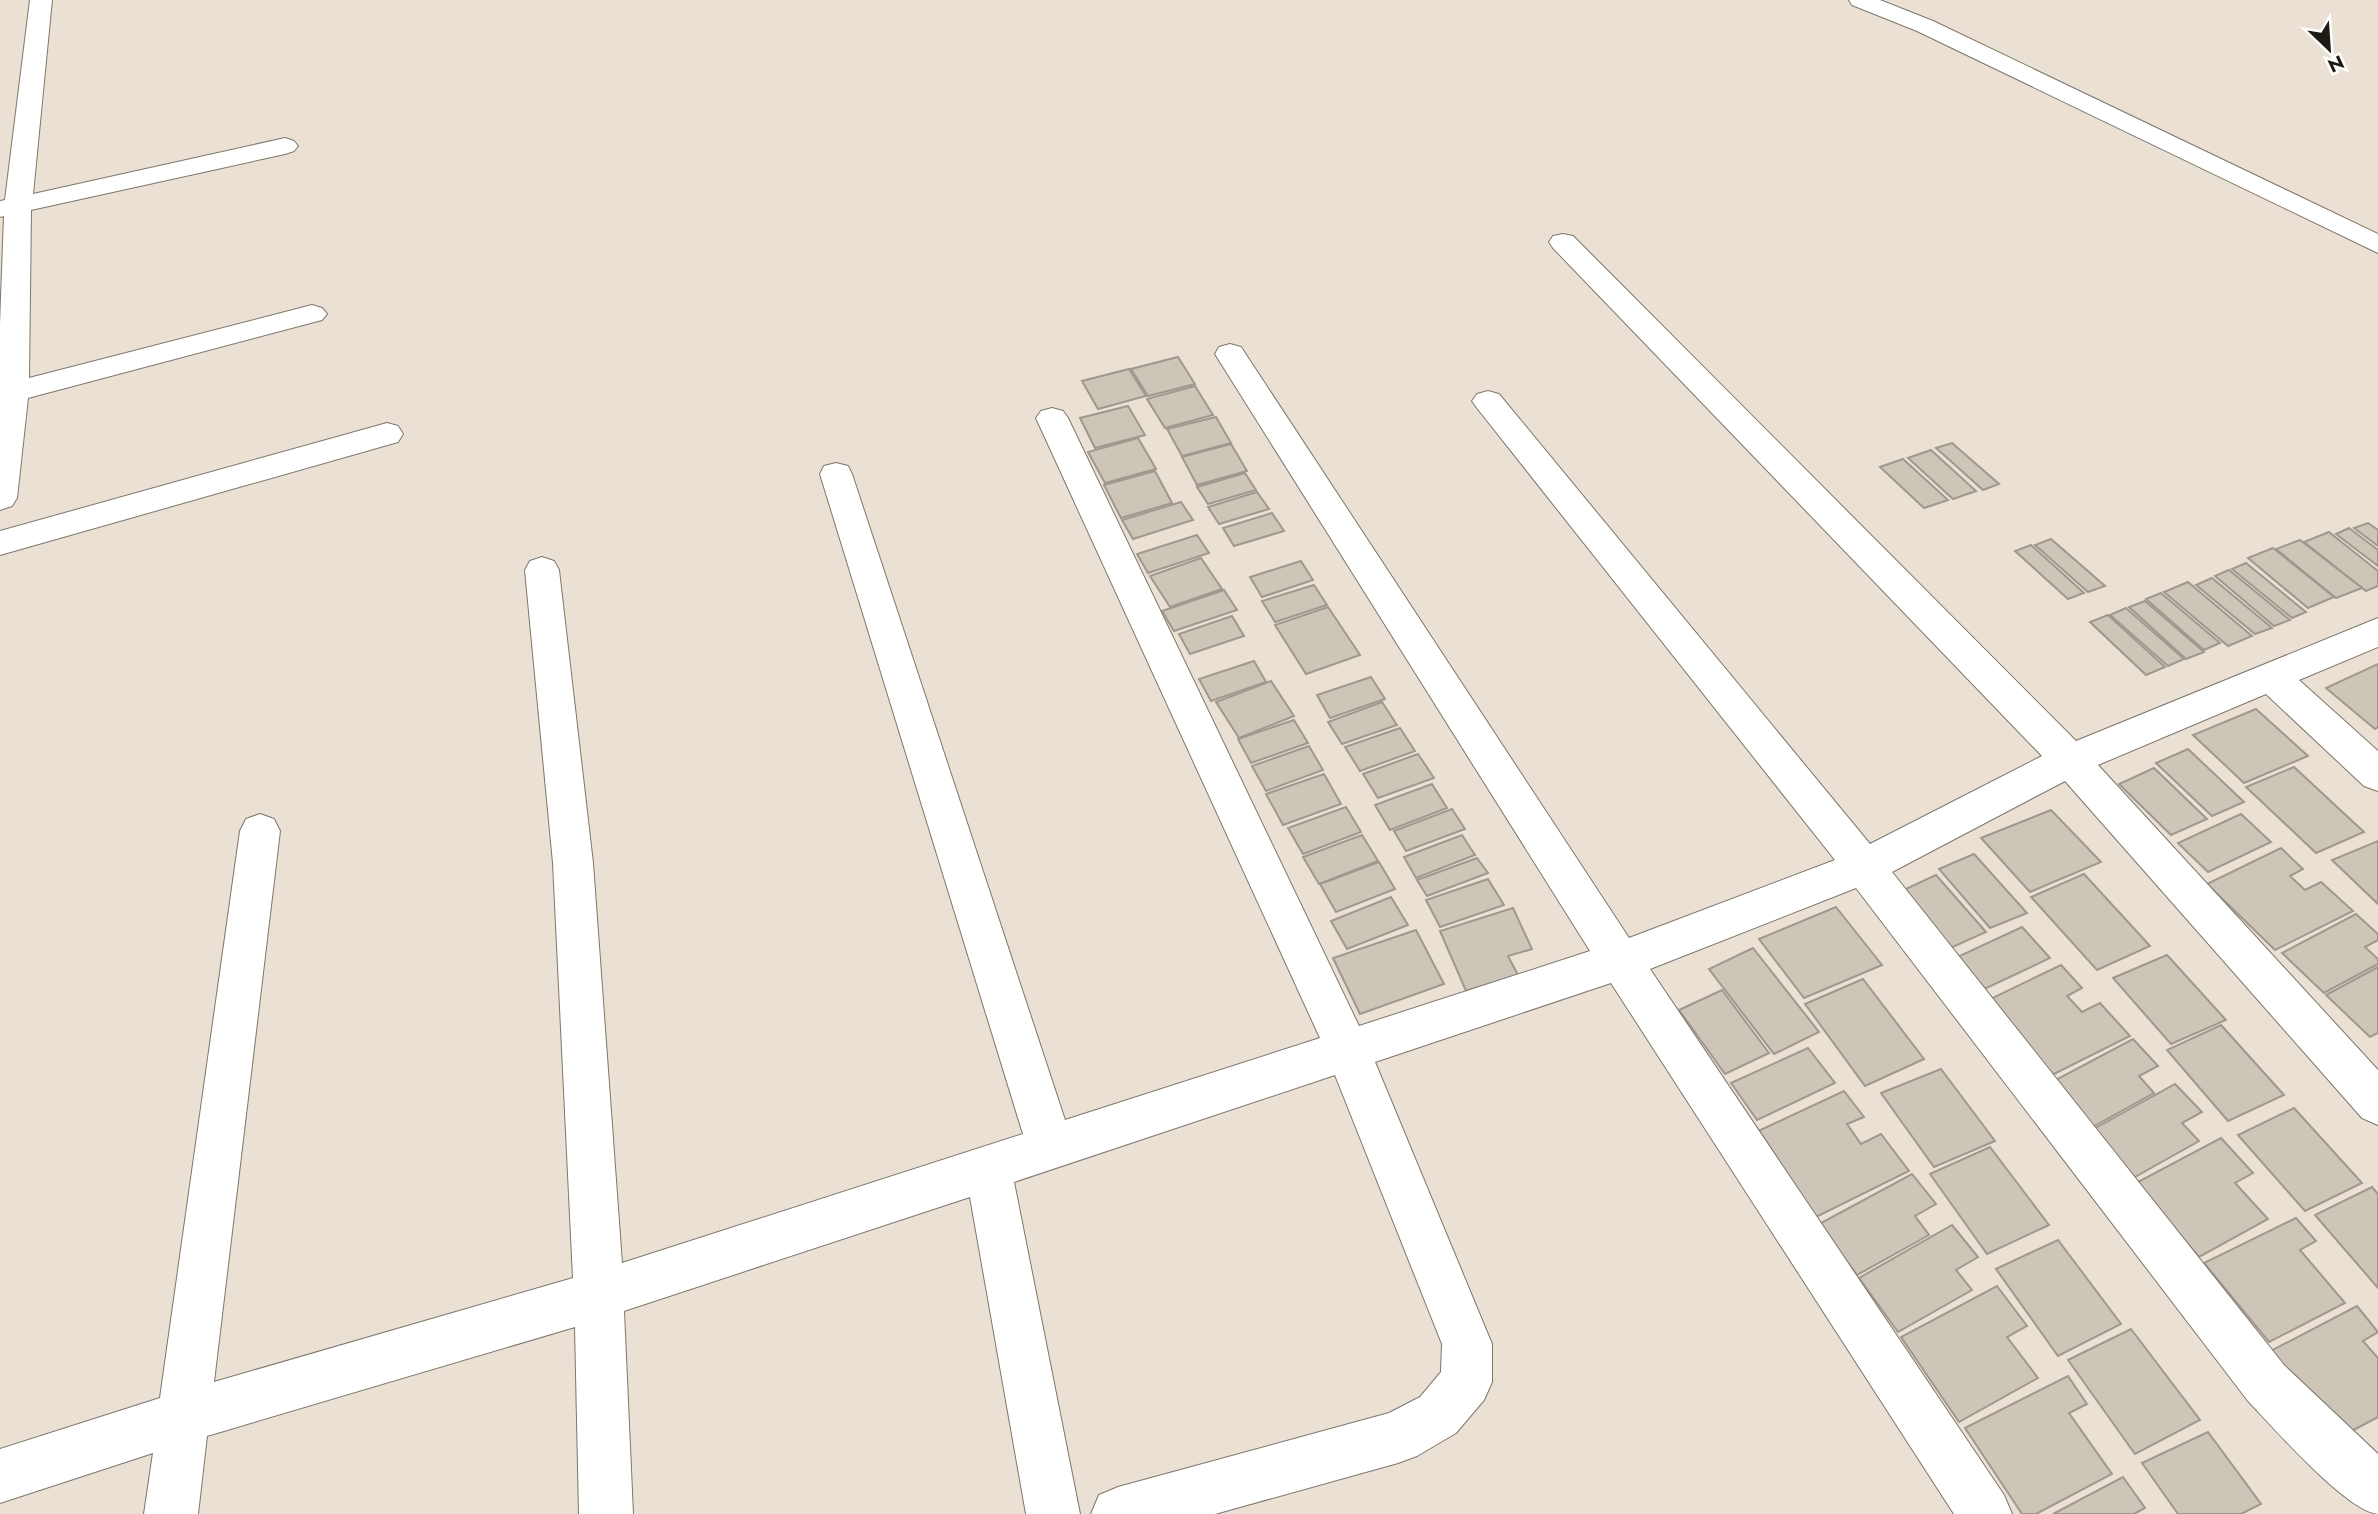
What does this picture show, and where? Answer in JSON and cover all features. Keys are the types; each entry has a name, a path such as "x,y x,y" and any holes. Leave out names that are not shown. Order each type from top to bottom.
{"street":[{"path":"0,498 6,393 9,207 41,0"},
{"path":"1860,0 1925,26 2378,245"},
{"path":"9,207 285,146"},
{"path":"1563,242 2070,760 2378,1103"},
{"path":"6,393 312,314"},
{"path":"1230,354 1620,961 1985,1514"},
{"path":"1488,401 1864,867 2266,1383 2342,1459 2378,1489"},
{"path":"1052,418 1348,1051 1467,1345 1466,1382 1438,1415 1398,1437 1118,1514"},
{"path":"0,543 387,434"},
{"path":"836,474 1050,1146"},
{"path":"542,570 573,863 599,1295 606,1514"},
{"path":"0,1476 183,1417 599,1295 1620,961 1864,867 2070,760 2378,632"},
{"path":"2271,677 2378,775"},
{"path":"171,1514 261,831"},
{"path":"988,1167 1053,1514"}],"building":[{"path":"1178,357 1195,384 1148,396 1131,369"},
{"path":"1129,369 1146,396 1098,409 1082,381"},
{"path":"1195,386 1213,415 1165,428 1147,399"},
{"path":"1128,406 1145,435 1095,448 1080,418"},
{"path":"1216,417 1231,443 1182,456 1167,429"},
{"path":"1138,438 1156,469 1105,483 1088,452"},
{"path":"1952,443 1999,484 1983,490 1936,448"},
{"path":"1231,444 1247,471 1197,485 1182,457"},
{"path":"1931,450 1976,491 1953,499 1908,458"},
{"path":"1903,459 1948,500 1924,508 1880,467"},
{"path":"1155,471 1172,503 1121,518 1104,485"},
{"path":"1245,473 1256,490 1208,504 1197,487"},
{"path":"1257,492 1269,509 1219,524 1208,507"},
{"path":"1181,502 1193,520 1133,539 1122,520"},
{"path":"1272,513 1284,531 1234,546 1223,528"},
{"path":"2368,523 2378,530 2378,546 2354,528"},
{"path":"2349,528 2378,550 2378,566 2336,534"},
{"path":"2329,532 2378,571 2378,586 2366,591 2304,542"},
{"path":"1197,535 1209,553 1148,573 1137,554"},
{"path":"2051,539 2105,586 2088,592 2035,545"},
{"path":"2300,540 2362,588 2336,598 2276,549"},
{"path":"2031,545 2084,593 2068,599 2015,551"},
{"path":"2273,548 2334,597 2308,608 2248,558"},
{"path":"1201,558 1222,589 1170,607 1150,576"},
{"path":"1301,561 1313,580 1262,597 1250,577"},
{"path":"2246,563 2306,612 2292,618 2232,569"},
{"path":"2229,570 2290,620 2274,626 2215,576"},
{"path":"2212,578 2272,628 2255,634 2196,585"},
{"path":"2188,582 2252,636 2228,646 2164,592"},
{"path":"1314,585 1327,605 1275,622 1262,601"},
{"path":"1224,590 1237,610 1174,631 1162,611"},
{"path":"2161,593 2220,643 2204,650 2146,599"},
{"path":"2145,601 2204,652 2186,659 2129,607"},
{"path":"1328,607 1360,655 1306,674 1275,625"},
{"path":"2126,608 2184,659 2168,666 2110,615"},
{"path":"2108,615 2165,667 2146,675 2090,622"},
{"path":"1232,616 1244,636 1190,654 1179,634"},
{"path":"1254,661 1266,682 1211,701 1199,679"},
{"path":"2378,664 2378,727 2375,729 2326,688"},
{"path":"1371,677 1385,699 1330,718 1317,695"},
{"path":"1271,681 1294,716 1239,738 1216,702"},
{"path":"1382,702 1397,725 1342,744 1328,722"},
{"path":"2256,709 2308,756 2244,783 2193,735"},
{"path":"1294,720 1308,743 1251,763 1238,739"},
{"path":"1400,728 1415,751 1360,771 1345,747"},
{"path":"1309,746 1323,770 1266,791 1252,766"},
{"path":"2188,749 2244,802 2212,816 2156,763"},
{"path":"1418,754 1434,778 1378,798 1363,774"},
{"path":"2294,767 2364,832 2316,853 2246,787"},
{"path":"2154,768 2207,819 2171,835 2119,784"},
{"path":"1324,774 1341,804 1283,825 1266,794"},
{"path":"1432,784 1447,808 1390,830 1375,805"},
{"path":"1346,807 1361,832 1303,854 1288,828"},
{"path":"1452,809 1465,829 1406,851 1394,831"},
{"path":"2051,810 2101,862 2030,892 1981,838"},
{"path":"2241,814 2271,842 2208,872 2178,843"},
{"path":"1362,835 1378,861 1319,884 1303,857"},
{"path":"1462,835 1475,855 1416,878 1404,857"},
{"path":"2378,841 2378,904 2332,860"},
{"path":"2281,848 2303,869 2290,876 2305,890 2321,882 2353,911 2275,950 2207,884"},
{"path":"1974,854 2027,913 1990,928 1939,869"},
{"path":"1477,858 1488,873 1427,896 1417,880"},
{"path":"1379,862 1395,889 1336,912 1320,884"},
{"path":"2084,874 2150,946 2097,970 2031,897"},
{"path":"1936,875 1986,932 1946,950 1897,893"},
{"path":"1488,879 1504,905 1440,927 1426,900"},
{"path":"1391,897 1408,925 1347,949 1331,921"},
{"path":"1836,907 1882,965 1804,998 1759,939"},
{"path":"1513,908 1532,949 1508,956 1518,975 1466,991 1440,931"},
{"path":"2356,914 2378,934 2378,940 2365,947 2378,959 2378,964 2324,993 2282,953"},
{"path":"2022,927 2050,958 1980,991 1953,959"},
{"path":"1416,930 1444,984 1360,1014 1333,958"},
{"path":"1753,948 1819,1032 1774,1054 1709,969"},
{"path":"2167,955 2226,1020 2171,1044 2113,978"},
{"path":"2061,965 2082,988 2067,996 2082,1012 2100,1003 2130,1036 2042,1080 1978,1005"},
{"path":"2378,967 2378,1033 2370,1037 2326,995"},
{"path":"1863,979 1924,1059 1865,1086 1805,1004"},
{"path":"1722,990 1769,1053 1725,1074 1679,1010"},
{"path":"2221,1025 2284,1095 2228,1121 2167,1050"},
{"path":"2133,1039 2158,1066 2139,1076 2154,1093 2089,1129 2050,1083"},
{"path":"1808,1048 1835,1083 1757,1120 1731,1083"},
{"path":"1941,1069 1995,1141 1934,1167 1881,1093"},
{"path":"2175,1084 2202,1112 2182,1123 2199,1141 2133,1178 2092,1130"},
{"path":"1844,1091 1864,1117 1847,1124 1861,1144 1881,1134 1909,1171 1812,1219 1752,1134"},
{"path":"2294,1108 2362,1183 2305,1211 2238,1135"},
{"path":"2221,1138 2253,1173 2235,1183 2268,1219 2199,1257 2136,1183"},
{"path":"1990,1147 2049,1225 1987,1254 1930,1174"},
{"path":"1912,1174 1936,1204 1915,1216 1929,1235 1857,1275 1819,1224"},
{"path":"2372,1187 2378,1194 2378,1288 2315,1215"},
{"path":"2296,1218 2316,1241 2300,1250 2345,1303 2269,1342 2204,1263"},
{"path":"1952,1225 1978,1257 1956,1270 1972,1290 1898,1332 1859,1278"},
{"path":"2058,1240 2121,1324 2058,1356 1996,1269"},
{"path":"1997,1286 2027,1326 2007,1337 2038,1378 1959,1422 1901,1337"},
{"path":"2357,1306 2378,1332 2363,1341 2378,1358 2378,1417 2333,1441 2263,1355"},
{"path":"2131,1329 2200,1420 2135,1454 2068,1360"},
{"path":"2068,1376 2087,1404 2069,1413 2112,1474 2036,1514 2022,1514 1965,1428"},
{"path":"2208,1432 2261,1504 2241,1514 2178,1514 2142,1463"},
{"path":"2123,1477 2145,1508 2134,1514 2053,1514"}]}
